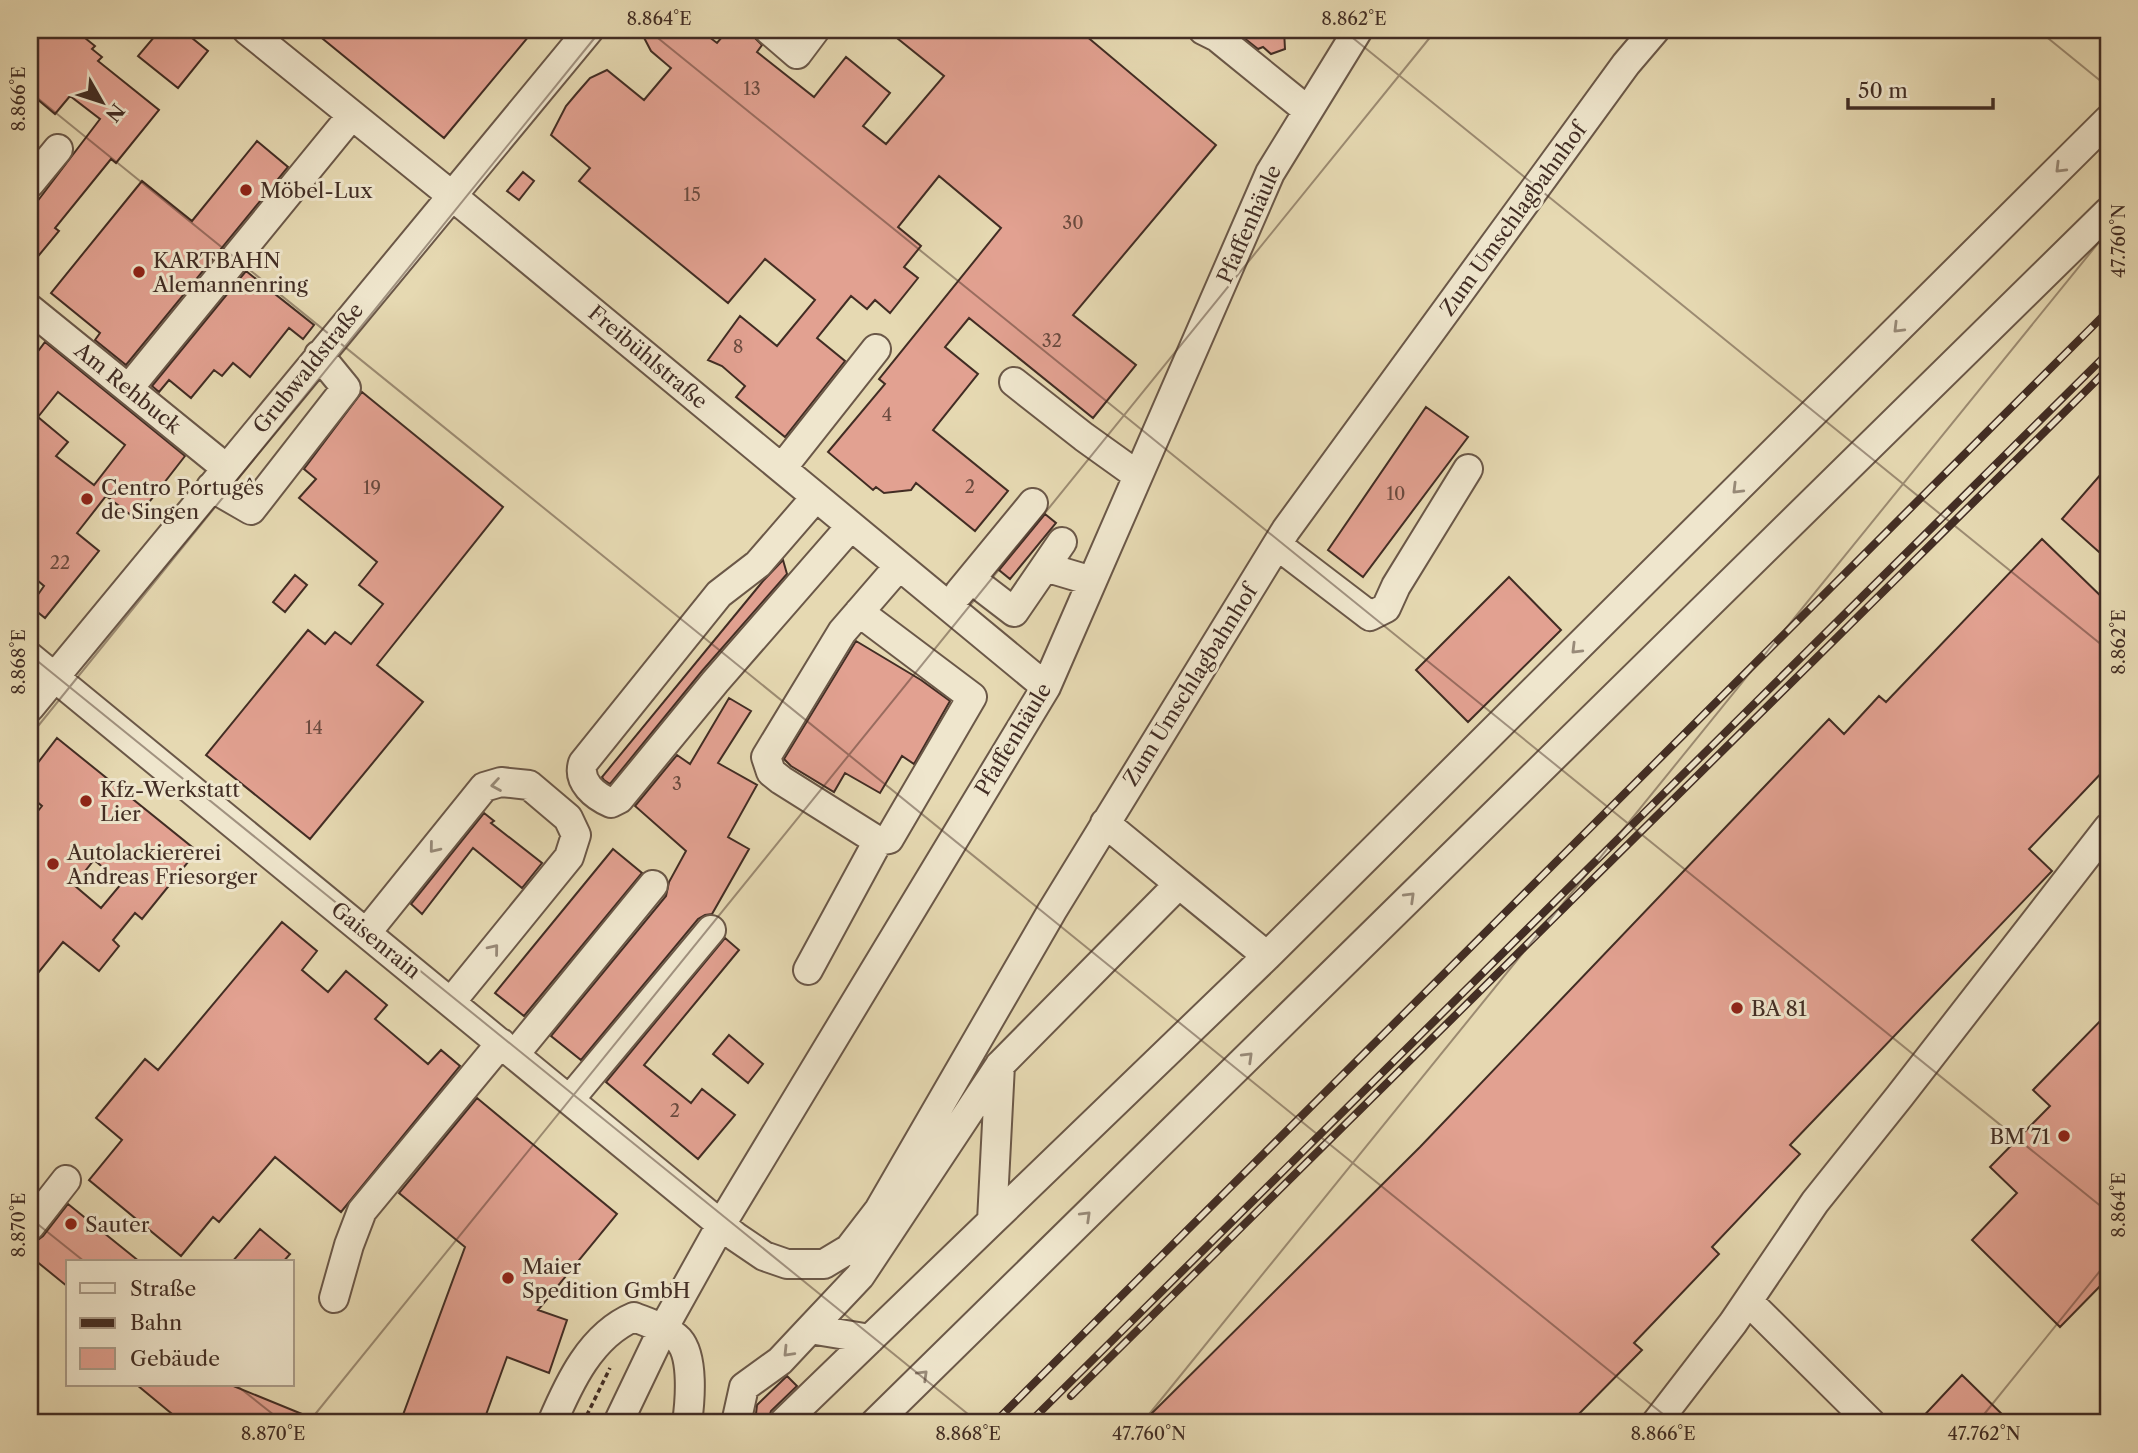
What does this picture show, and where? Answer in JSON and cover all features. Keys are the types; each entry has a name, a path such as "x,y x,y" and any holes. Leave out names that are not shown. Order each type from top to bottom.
{"street":[{"name":"Freibühlstraße","path":"247,30 451,195 1046,687"},
{"name":"Grubwaldstraße","path":"30,707 589,30"},
{"path":"769,30 797,54 815,30"},
{"path":"1203,30 1217,37 1307,110"},
{"name":"Pfaffenhäule","path":"618,1423 663,1329 722,1223 1046,687 1270,173 1358,30"},
{"name":"Zum Umschlagbahnhof","path":"722,1223 736,1237 764,1256 787,1264 824,1264 849,1248 879,1210 1105,823 1277,545 1626,64 1656,30"},
{"path":"129,388 352,115"},
{"path":"783,1423 1267,956 2108,120"},
{"path":"30,183 58,149"},
{"path":"875,1423 2108,212"},
{"name":"Am Rehbuck","path":"30,309 129,388 251,510 346,388 318,355"},
{"path":"782,468 876,349"},
{"path":"1014,382 1083,437 1137,475"},
{"path":"1277,545 1370,616 1386,608 1396,586 1468,469"},
{"path":"816,497 758,565 719,594 627,707 583,763 581,774 585,784 608,802 616,802 715,682 851,526"},
{"path":"949,607 1033,503"},
{"path":"785,533 819,562"},
{"path":"971,579 1014,612 1062,542"},
{"path":"859,612 972,697 889,839 878,841 781,780 771,772 766,757 842,632 859,612 899,566"},
{"path":"1045,567 1092,581"},
{"name":"Gaisenrain","path":"30,657 722,1223"},
{"path":"367,932 484,787 501,782 529,785 541,795 568,818 576,835 569,857 451,1002"},
{"path":"1105,823 1267,956"},
{"path":"1656,1423 1748,1301 1815,1202 2108,828"},
{"path":"808,970 878,841"},
{"path":"736,1423 744,1387 780,1361 860,1276 1000,1065 1179,884"},
{"path":"334,1298 348,1245 362,1210 653,885"},
{"path":"570,1099 711,930"},
{"path":"992,1221 1000,1065"},
{"path":"30,1227 66,1180"},
{"path":"1748,1301 1871,1423"},
{"path":"552,1423 561,1400 586,1356 621,1322 634,1317 663,1329 680,1341 688,1362 690,1404 687,1423"},
{"path":"810,1329 870,1339"}],"building":[{"path":"37,30 75,30 95,46 92,49 102,57 98,61 159,110 116,163 111,159 55,228 59,231 30,266 30,211 100,119 70,96 55,114 30,93 30,39"},
{"path":"160,30 182,30 208,51 178,88 138,56"},
{"path":"312,30 534,30 444,138"},
{"path":"640,30 700,30 717,43 728,30 747,30 762,45 757,52 814,97 846,57 890,93 863,126 886,144 944,76 887,30 1079,30 1216,145 1073,315 1136,365 1093,418 969,318 945,347 978,374 933,430 1008,491 975,531 916,483 911,490 884,493 876,487 873,490 828,452 885,384 879,379 1001,228 939,176 898,227 921,246 904,267 918,278 890,313 875,300 867,309 851,296 817,338 845,361 785,437 736,397 745,386 722,366 708,360 740,316 777,346 815,300 765,259 728,303 579,181 590,168 551,135 566,106 577,93 590,78 607,70 644,100 671,68 651,51"},
{"path":"1234,30 1284,30 1285,49 1271,54 1263,47 1258,49"},
{"name":"KARTBAHN Alemannenring","path":"257,141 288,167 126,365 95,340 100,333 51,293 142,181 192,221"},
{"path":"523,172 534,181 519,200 507,191"},
{"path":"246,271 314,325 303,339 289,328 250,377 233,363 222,376 214,370 191,398 169,380 159,392 152,386"},
{"path":"45,342 185,456 136,519 106,496 77,533 99,551 45,618 30,606 44,586 30,574 30,362","holes":["58,392 125,445 94,485 56,456 68,442 38,417"]},
{"path":"362,392 503,507 377,665 423,702 310,839 206,755 308,630 325,644 335,632 351,644 383,604 359,585 377,562 299,498 316,479 304,469"},
{"path":"1426,407 1468,437 1363,577 1328,550"},
{"path":"2108,466 2108,560 2062,519"},
{"path":"1045,514 1056,523 1010,579 999,570"},
{"name":"BA 81","path":"2042,539 2108,603 2108,766 2029,849 2052,871 1790,1145 1800,1154 1712,1247 1719,1254 1634,1343 1642,1350 1570,1423 1142,1423 1420,1147 1829,719 1844,734 1879,696 1886,702"},
{"path":"783,560 787,574 702,671 610,784 604,780 602,777"},
{"path":"295,575 307,585 285,612 273,602"},
{"path":"1509,577 1561,630 1468,722 1416,670"},
{"path":"856,641 950,701 914,764 902,756 880,793 845,773 834,792 784,759"},
{"path":"729,698 751,711 718,763 757,785 728,837 749,849 712,914 698,919 581,1060 551,1036 666,896 669,882 686,851 635,806 677,755 690,764"},
{"path":"57,738 197,851 142,919 135,913 113,940 119,946 99,971 63,942 30,983 30,821 42,806 30,796 30,773","holes":["94,860 122,883 101,908 74,885"]},
{"path":"484,813 494,821 491,823 542,863 522,888 473,848 422,914 411,904"},
{"path":"613,849 642,873 524,1016 495,993"},
{"path":"282,922 317,951 302,970 328,992 346,971 387,1005 375,1019 428,1064 441,1050 460,1066 341,1212 275,1157 219,1222 213,1217 181,1256 89,1180 122,1140 96,1118 145,1059 158,1070"},
{"path":"725,938 739,950 644,1065 691,1103 702,1089 735,1115 698,1159 606,1082"},
{"name":"BM 71","path":"2108,1013 2108,1278 2060,1327 1972,1240 2017,1193 1990,1167 2050,1106 2033,1090"},
{"path":"729,1035 763,1064 748,1083 713,1054"},
{"name":"Maier Spedition GmbH","path":"477,1098 617,1214 538,1310 567,1320 549,1373 507,1357 483,1423 400,1423 465,1247 399,1193"},
{"name":"Sauter","path":"68,1204 138,1260 66,1260 66,1285 30,1256 30,1246 43,1236"},
{"path":"260,1229 290,1254 285,1260 234,1260"},
{"path":"1962,1375 2011,1423 1917,1423"},
{"path":"787,1376 797,1386 771,1411 767,1423 755,1423 757,1405"},
{"path":"138,1386 233,1386 324,1423 183,1423"}],"railway":[{"path":"994,1423 2108,311"},
{"path":"1029,1423 2108,353"},
{"path":"1071,1396 2108,369"}],"place":[{"name":"Möbel-Lux","path":"246,190"},
{"name":"KARTBAHN Alemannenring","path":"139,272"},
{"name":"Centro Portugês de Singen","path":"87,499"},
{"name":"Kfz-Werkstatt Lier","path":"86,801"},
{"name":"Autolackiererei Andreas Friesorger","path":"53,864"},
{"name":"BA 81","path":"1737,1008"},
{"name":"BM 71","path":"2064,1136"},
{"name":"Sauter","path":"71,1224"},
{"name":"Maier Spedition GmbH","path":"508,1278"}]}
